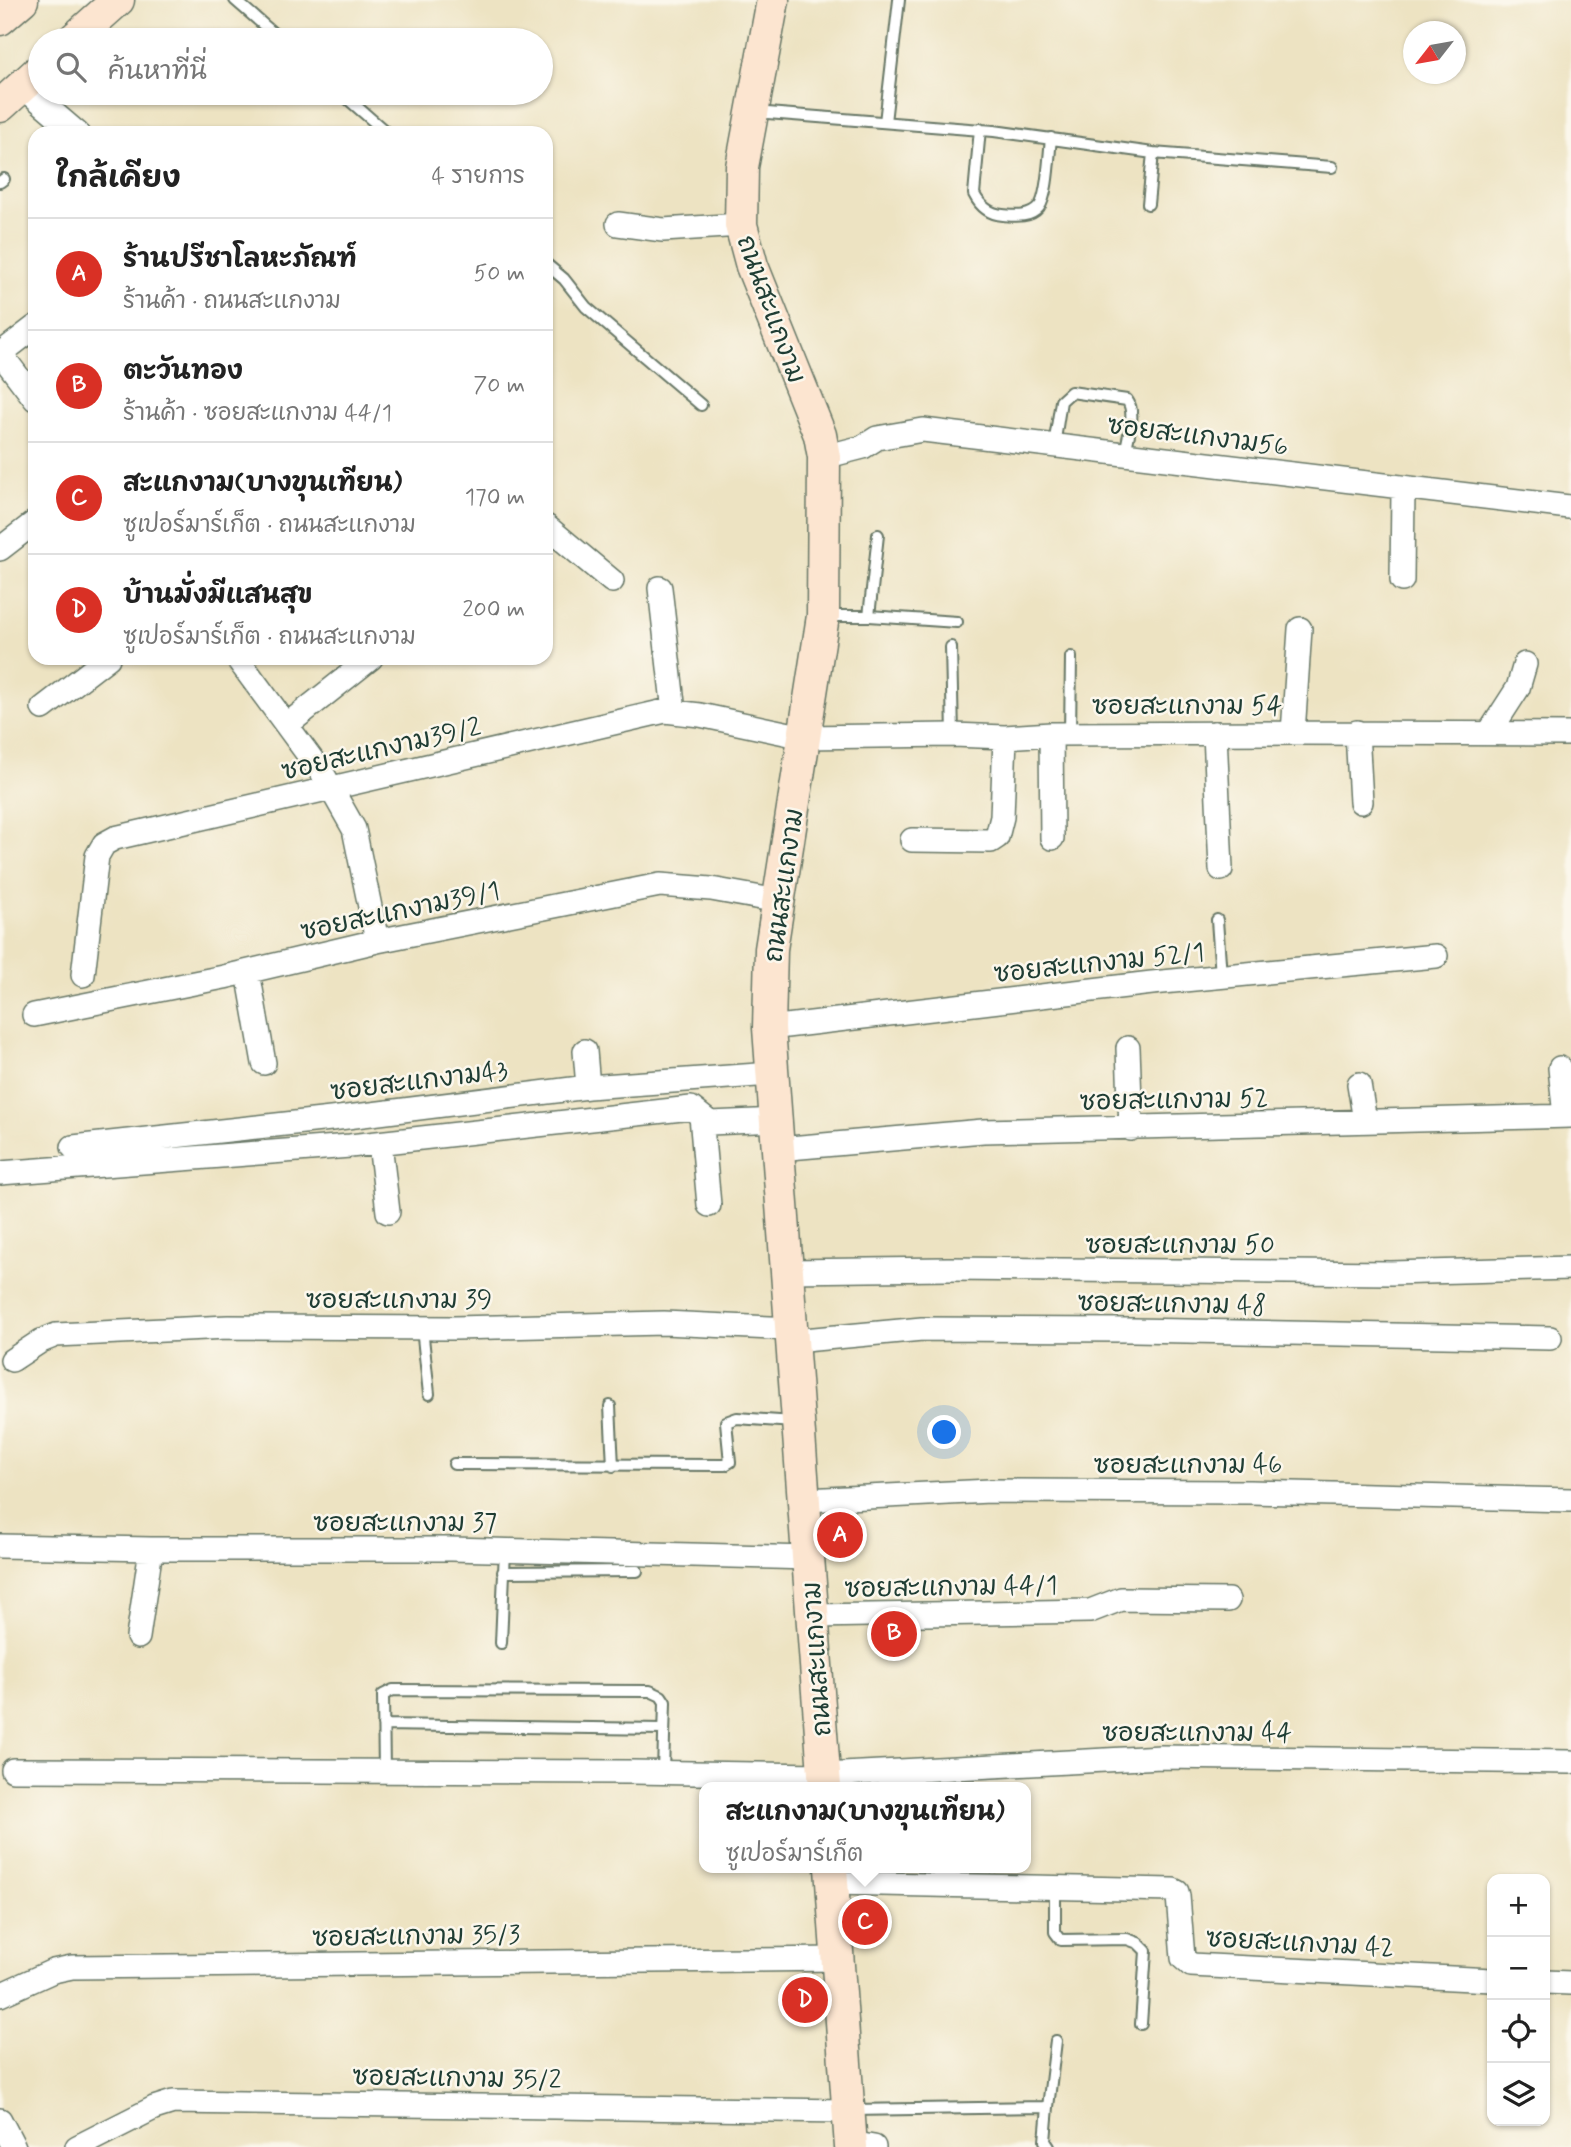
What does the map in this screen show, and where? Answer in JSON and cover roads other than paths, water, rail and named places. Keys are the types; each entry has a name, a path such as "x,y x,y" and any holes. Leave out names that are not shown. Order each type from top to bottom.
{"street":[{"path":"0,19 22,0"},
{"path":"86,28 118,0"},
{"name":"ถนนสะแกงาม","path":"773,0 742,167 741,225 752,266 820,435 824,457 823,616 771,949 769,1028 825,1781"},
{"path":"43,105 68,126"},
{"path":"618,224 663,230 741,225"},
{"path":"28,332 0,354 28,390"},
{"name":"ซอยสะแกงาม56","path":"824,457 863,447 877,438 923,430 1569,507"},
{"path":"1402,580 1403,489"},
{"path":"0,549 28,527"},
{"path":"553,532 612,581"},
{"path":"660,588 674,712"},
{"path":"1293,733 1300,629"},
{"path":"1489,733 1518,688 1525,664"},
{"path":"43,708 99,665"},
{"path":"242,665 288,724 354,829 377,941"},
{"path":"288,724 362,665"},
{"name":"ซอยสะแกงาม39/2","path":"83,975 97,856 104,844 115,838 665,711 804,737"},
{"path":"1214,733 1221,869"},
{"name":"ซอยสะแกงาม 54","path":"804,737 1214,733 1571,734"},
{"path":"1357,733 1361,802"},
{"path":"1052,838 1061,734"},
{"path":"912,841 991,841 997,837 1002,817 1005,737"},
{"name":"ซอยสะแกงาม39/1","path":"34,1014 248,972 377,941 660,885 711,889 778,901"},
{"name":"ซอยสะแกงาม 52/1","path":"769,1028 1221,976 1436,956"},
{"path":"248,972 264,1063"},
{"path":"1128,1048 1131,1129"},
{"path":"585,1051 588,1087"},
{"path":"1560,1068 1568,1116"},
{"name":"ซอยสะแกงาม43","path":"72,1147 331,1119 588,1087 772,1074"},
{"path":"1359,1084 1364,1121"},
{"name":"ซอยสะแกงาม 52","path":"0,1173 380,1143 691,1108 710,1123 777,1135 1131,1129 1568,1116"},
{"path":"701,1116 709,1205"},
{"path":"380,1143 388,1212"},
{"name":"ซอยสะแกงาม 50","path":"788,1271 948,1269 1391,1273 1571,1268"},
{"name":"ซอยสะแกงาม 39","path":"12,1360 41,1340 55,1335 228,1327 422,1328 664,1323 793,1335"},
{"name":"ซอยสะแกงาม 48","path":"793,1335 922,1329 1550,1338"},
{"name":"ซอยสะแกงาม 46","path":"805,1500 990,1491 1250,1492 1571,1500"},
{"name":"ซอยสะแกงาม 37","path":"0,1546 504,1561 809,1558"},
{"path":"138,1637 151,1549"},
{"name":"ซอยสะแกงาม 44/1","path":"814,1616 1090,1611 1121,1599 1228,1600"},
{"name":"ซอยสะแกงาม 44","path":"13,1770 663,1772 718,1780 825,1781 1161,1757 1571,1762"},
{"path":"832,1875 846,2110 858,2146"},
{"name":"ซอยสะแกงาม 42","path":"832,1875 1177,1892 1183,1958 1191,1965 1487,1980"},
{"name":"ซอยสะแกงาม 35/3","path":"0,1995 53,1971 72,1967 839,1958"},
{"path":"1550,1982 1571,1983"},
{"name":"ซอยสะแกงาม 35/2","path":"78,2147 154,2108 173,2102 846,2110"},
{"path":"0,2120 14,2147"}],"lane":[{"path":"235,0 267,28"},
{"path":"885,122 899,0"},
{"path":"355,105 379,126"},
{"path":"753,111 981,129 1153,153 1332,167"},
{"path":"981,129 974,194 978,202 995,215 1018,217 1039,208 1043,198 1051,138"},
{"path":"1148,204 1153,153"},
{"path":"553,270 564,279 586,307 701,405"},
{"path":"1054,446 1061,401 1071,392 1127,400 1132,406 1132,415 1125,455"},
{"path":"869,616 878,535"},
{"path":"823,616 957,622"},
{"path":"951,647 953,735"},
{"path":"1061,734 1071,657"},
{"path":"1217,920 1221,976"},
{"path":"422,1328 429,1394"},
{"path":"610,1406 613,1466"},
{"path":"454,1464 725,1465 730,1462 726,1422 737,1418 800,1422"},
{"path":"501,1643 504,1561 637,1571"},
{"path":"384,1772 383,1695 393,1690 650,1690 661,1696 665,1702 663,1772"},
{"path":"383,1726 664,1729"},
{"path":"1055,1886 1055,1932 1060,1941 1127,1939 1138,1943 1146,1951 1141,2024"},
{"path":"1049,2147 1045,2141 1056,2040"},
{"path":"846,2110 1048,2107"}],"place":[{"name":"ร้านปรีชาโลหะภัณฑ์","path":"840,1535"},
{"name":"ตะวันทอง","path":"894,1634"},
{"name":"สะแกงาม(บางขุนเทียน)","path":"865,1922"},
{"name":"บ้านมั่งมีแสนสุข","path":"805,2000"}]}
